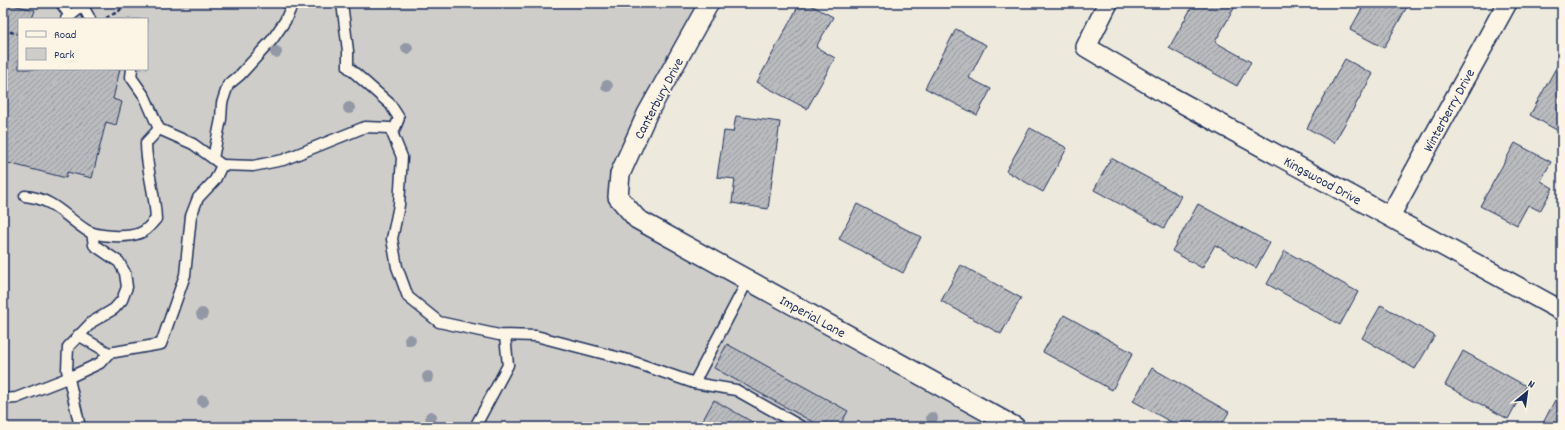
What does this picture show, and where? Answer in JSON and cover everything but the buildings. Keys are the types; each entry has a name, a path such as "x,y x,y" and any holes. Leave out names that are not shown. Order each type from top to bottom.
{"street":[{"name":"Canterbury Drive","path":"618,197 620,174 644,121 709,3"},
{"name":"Kingswood Drive","path":"1108,3 1086,47 1164,93 1562,311"},
{"name":"Winterberry Drive","path":"1390,216 1507,3"},
{"name":"Imperial Lane","path":"618,197 636,219 1015,427"}],"lane":[{"path":"61,3 68,18 85,5 90,18"},
{"path":"213,158 221,119 222,103 228,85 240,76 272,40 285,22 293,3"},
{"path":"342,3 348,51 348,67 393,109 399,118 393,133"},
{"path":"132,70 131,77 145,97 159,129 193,144 222,165 253,166 283,160 365,127 390,128 402,157 398,205 392,239 397,267 408,296 439,322 506,336 536,336 564,342 628,360 694,383 736,390 802,427"},
{"path":"26,196 40,198 92,233 107,236 140,234 148,229 156,219 156,198 146,158 146,143 159,129"},
{"path":"3,398 16,398 70,377 100,363 109,353 161,344 185,275 191,216 198,198 215,180 222,165"},
{"path":"80,427 70,377 67,370 68,347 92,322 114,309 122,300 127,287 125,273 119,262 94,246 92,233"},
{"path":"694,383 748,280"},
{"path":"78,335 109,353"},
{"path":"475,427 508,365 506,336"}],"path":[{"path":"106,18 119,11 126,3"},
{"path":"3,30 18,34"}],"green space":[{"path":"3,3 709,3 618,197 1015,427 3,427"}]}
